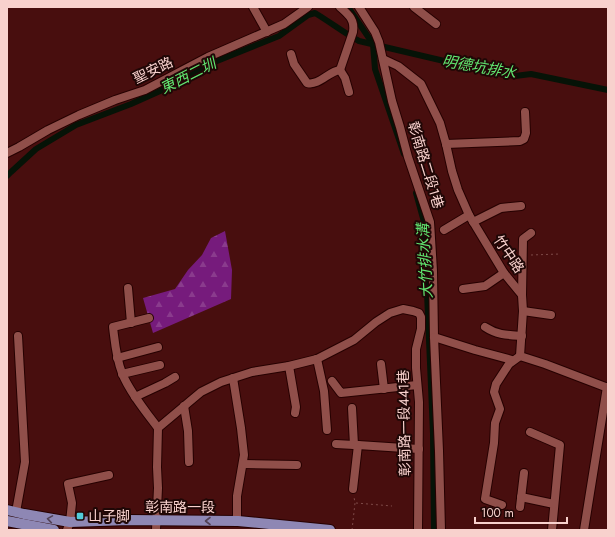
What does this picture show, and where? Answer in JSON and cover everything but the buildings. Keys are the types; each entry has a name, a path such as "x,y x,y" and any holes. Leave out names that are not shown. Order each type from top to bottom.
{"main road":[{"name":"彰南路一段","path":"11,511 69,526 157,525 237,521 330,530"},
{"path":"7,521 21,527 54,530"}],"street":[{"path":"254,7 266,32"},
{"name":"聖安路","path":"7,153 48,130 79,115 115,100 145,90 208,57 284,24 308,7"},
{"path":"340,7 349,15 354,26 340,70 349,92"},
{"name":"彰南路二段1巷","path":"360,7 379,42 392,101 408,157 430,222 433,271 441,530"},
{"path":"414,7 436,24"},
{"path":"291,54 294,64 307,83 310,84 317,82 336,70 340,70"},
{"name":"竹中路","path":"382,55 421,84 440,123 458,190 471,218 504,272 522,295 523,311 520,356"},
{"path":"446,144 520,141 524,139 526,133 525,112"},
{"path":"444,230 471,218 501,208 521,206"},
{"path":"522,295 522,239 530,233"},
{"path":"462,288 485,286 504,272"},
{"path":"128,288 131,323"},
{"name":"彰南路一段441巷","path":"317,359 354,340 376,322 390,313 403,309 420,313 421,329 416,349 419,402 418,530"},
{"path":"523,311 551,315"},
{"path":"149,318 113,327 117,358 122,374 135,397 158,428 157,525"},
{"path":"485,327 499,334 522,336"},
{"path":"11,511 25,462 18,336"},
{"path":"434,337 512,360"},
{"path":"117,358 158,347"},
{"path":"502,505 485,499 494,443 495,423 500,410 494,392 496,384 509,364 512,360 520,356 607,387 584,530"},
{"path":"158,428 201,392 221,382 252,372 289,366 317,359 324,391 327,430"},
{"path":"381,364 384,389"},
{"path":"122,374 160,365"},
{"path":"289,366 296,407 295,413"},
{"path":"135,397 175,377"},
{"path":"233,378 244,456 237,496 237,521"},
{"path":"332,381 340,393 417,385"},
{"path":"184,406 188,431 190,462"},
{"path":"352,408 356,445 353,488"},
{"path":"530,432 560,445 552,530"},
{"path":"336,444 419,449"},
{"path":"243,464 297,465"},
{"path":"520,507 524,473"},
{"path":"69,526 72,503 68,484 109,475"},
{"path":"521,497 554,504"}],"path":[{"path":"522,255 560,254"},
{"path":"352,530 355,503 353,488"},
{"path":"355,503 392,506"}],"green space":[{"path":"225,231 232,270 231,299 153,333 143,298 175,289 188,270 202,255 211,238"}],"waterway":[{"name":"大竹排水溝","path":"348,7 373,44 375,69 404,154"},
{"name":"東西二圳","path":"7,176 36,149 76,125 131,104 178,83 212,63 279,36 308,15 315,13 359,41 491,72 515,76 531,74 608,90"},
{"name":"大竹排水溝","path":"416,193 424,222 433,433 434,530"}],"place":[{"name":"山子脚","path":"80,516"}],"water label":[{"name":"明德坑排水","path":"479,67"}]}
